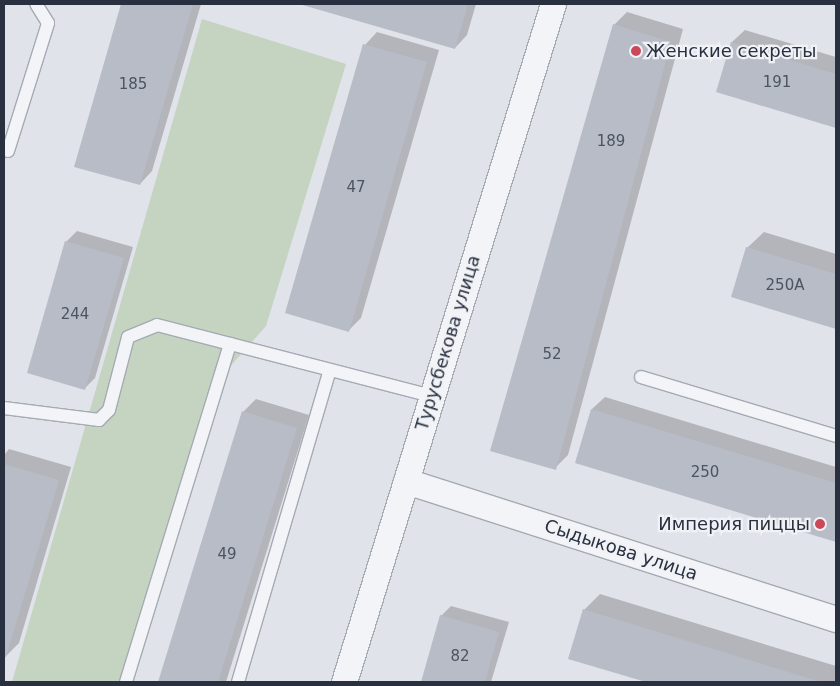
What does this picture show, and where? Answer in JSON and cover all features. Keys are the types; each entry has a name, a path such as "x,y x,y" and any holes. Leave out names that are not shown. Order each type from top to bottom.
{"street":[{"name":"Турусбекова улица","path":"344,682 553,4"},
{"name":"Сыдыкова улица","path":"406,482 836,619"}],"lane":[{"path":"8,150 48,23 36,4"},
{"path":"4,408 99,420 109,410 128,337 157,325 432,396"},
{"path":"126,682 230,344"},
{"path":"238,682 330,370"},
{"path":"641,376 836,436"}],"green space":[{"path":"202,19 346,64 266,326 220,378 126,682 12,682"}],"building":[{"path":"121,4 193,4 140,185 74,167"},
{"path":"299,4 468,4 455,49"},
{"path":"613,24 671,42 556,470 490,451"},
{"path":"731,42 836,74 836,128 716,92"},
{"path":"363,44 427,62 349,332 285,313"},
{"path":"65,241 124,258 85,390 27,373"},
{"path":"746,247 836,274 836,329 731,297"},
{"path":"591,409 836,483 836,542 575,463"},
{"path":"242,411 297,428 218,682 158,682"},
{"path":"4,464 59,480 6,657 4,657"},
{"path":"583,609 821,682 646,682 568,659"},
{"path":"440,615 499,632 485,682 421,682"}],"place":[{"name":"Женские секреты","path":"636,51"},
{"name":"Империя пиццы","path":"820,524"}]}
